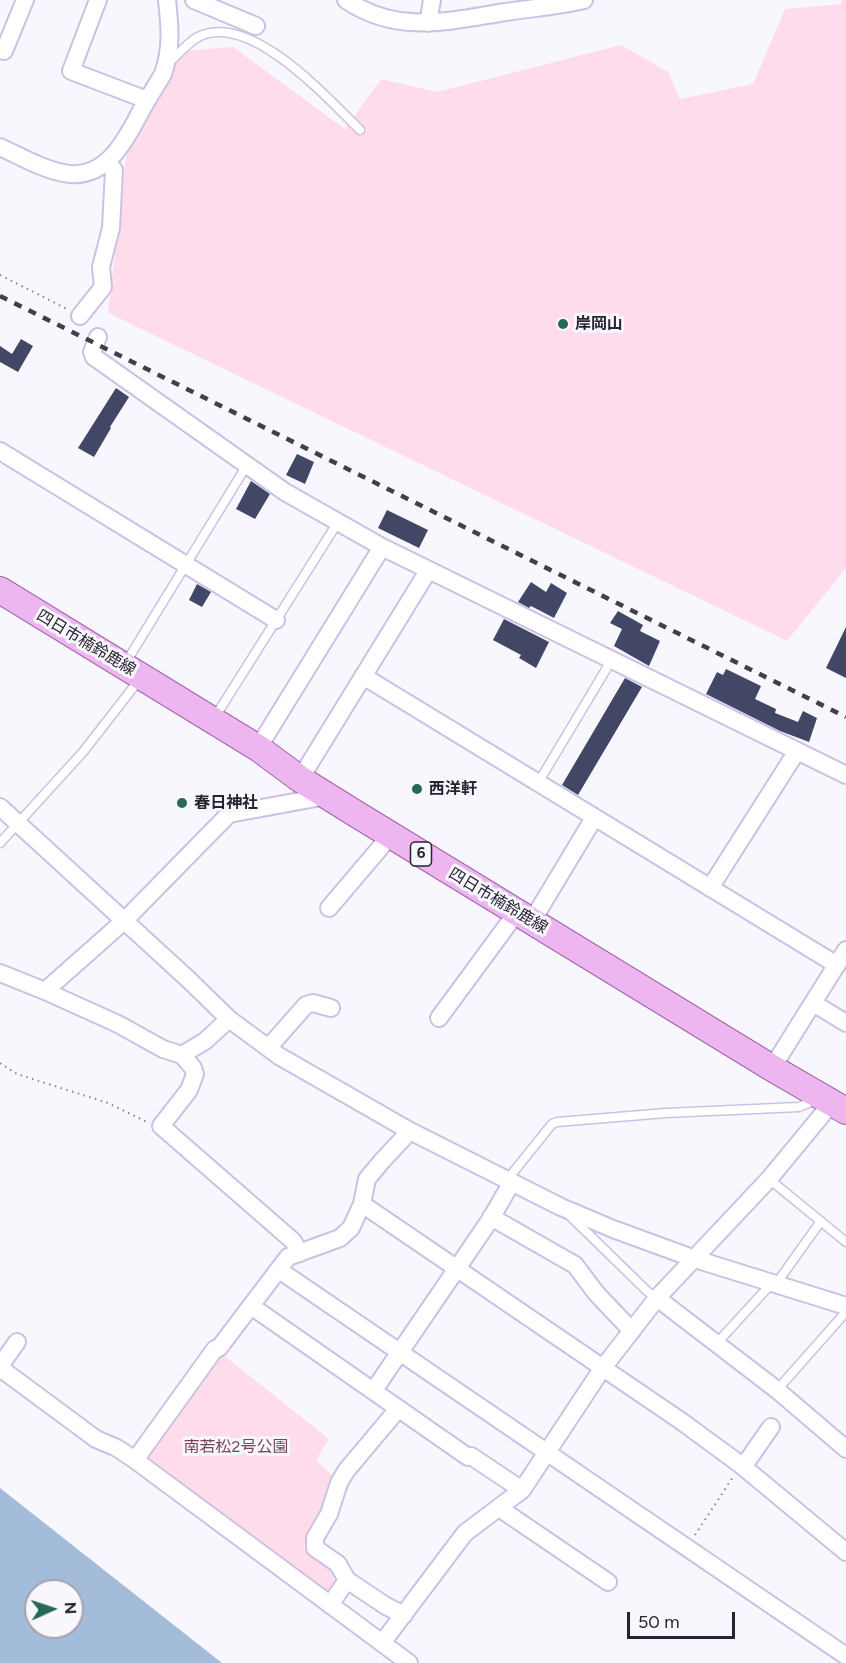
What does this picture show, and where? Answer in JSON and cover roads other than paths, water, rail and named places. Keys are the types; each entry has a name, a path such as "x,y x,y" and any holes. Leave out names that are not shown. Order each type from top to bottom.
{"main road":[{"name":"四日市楠鈴鹿線","path":"0,590 258,748 327,796 833,1104"}],"street":[{"path":"4,51 25,0"},
{"path":"98,0 71,70 147,100"},
{"path":"0,147 38,165 69,174 88,173 107,162 116,154 163,74 171,35 167,0"},
{"path":"194,0 256,26"},
{"path":"346,0 400,22 428,23 448,22 506,6 580,0"},
{"path":"428,23 432,0"},
{"path":"80,316 103,287 101,267 111,228 114,170 107,162"},
{"path":"98,337 92,352 94,357 285,492 428,571 846,775"},
{"path":"0,451 276,620"},
{"path":"258,748 381,547"},
{"path":"300,779 428,571"},
{"path":"363,676 837,965"},
{"path":"710,888 796,751"},
{"path":"45,991 124,921 229,814 327,796"},
{"path":"0,807 19,822 229,1019 268,1048 410,1131 561,1207 694,1259 846,1306"},
{"path":"439,1018 525,917 594,818"},
{"path":"329,909 391,835"},
{"path":"772,1068 846,950"},
{"path":"0,973 118,1024 163,1049 182,1055 195,1074 189,1090 161,1126 293,1241 300,1253"},
{"path":"268,1048 306,1005 314,1003 331,1008"},
{"path":"813,1003 846,1023"},
{"path":"182,1055 205,1041 229,1019"},
{"path":"382,1643 465,1533 522,1490 602,1369 657,1298 769,1179 833,1104"},
{"path":"135,1460 215,1349 219,1348 288,1257 340,1238 351,1228 362,1204 367,1179 410,1131"},
{"path":"374,1390 458,1269 491,1217 509,1181"},
{"path":"362,1204 742,1466 846,1552"},
{"path":"491,1217 575,1265 596,1293 632,1331"},
{"path":"279,1270 846,1656"},
{"path":"657,1298 842,1442"},
{"path":"251,1306 398,1409 522,1490"},
{"path":"17,1342 0,1367 96,1439 117,1448 135,1460 409,1663"},
{"path":"398,1409 346,1471 339,1483 329,1514 315,1538 315,1548 338,1564 347,1580 404,1615"},
{"path":"742,1466 771,1428"},
{"path":"499,1508 608,1582"},
{"path":"330,1605 347,1580"}],"lane":[{"path":"167,63 200,36 223,33 248,39 291,66 360,130"},
{"path":"0,843 83,753 133,672 186,565 247,465"},
{"path":"213,721 338,522"},
{"path":"538,783 611,661"},
{"path":"509,1181 552,1124 557,1122 666,1113 833,1104"},
{"path":"769,1179 846,1242"},
{"path":"561,1207 639,1284 657,1298"},
{"path":"717,1343 774,1283 821,1221"},
{"path":"777,1390 846,1312"}],"water":[{"path":"0,1488 222,1663 0,1663"}],"railway":[{"path":"0,296 846,717"}],"place":[{"name":"岸岡山","path":"563,324"},
{"name":"西洋軒","path":"417,789"},
{"name":"春日神社","path":"182,803"}],"park label":[{"name":"南若松2号公園","path":"236,1447"}]}
